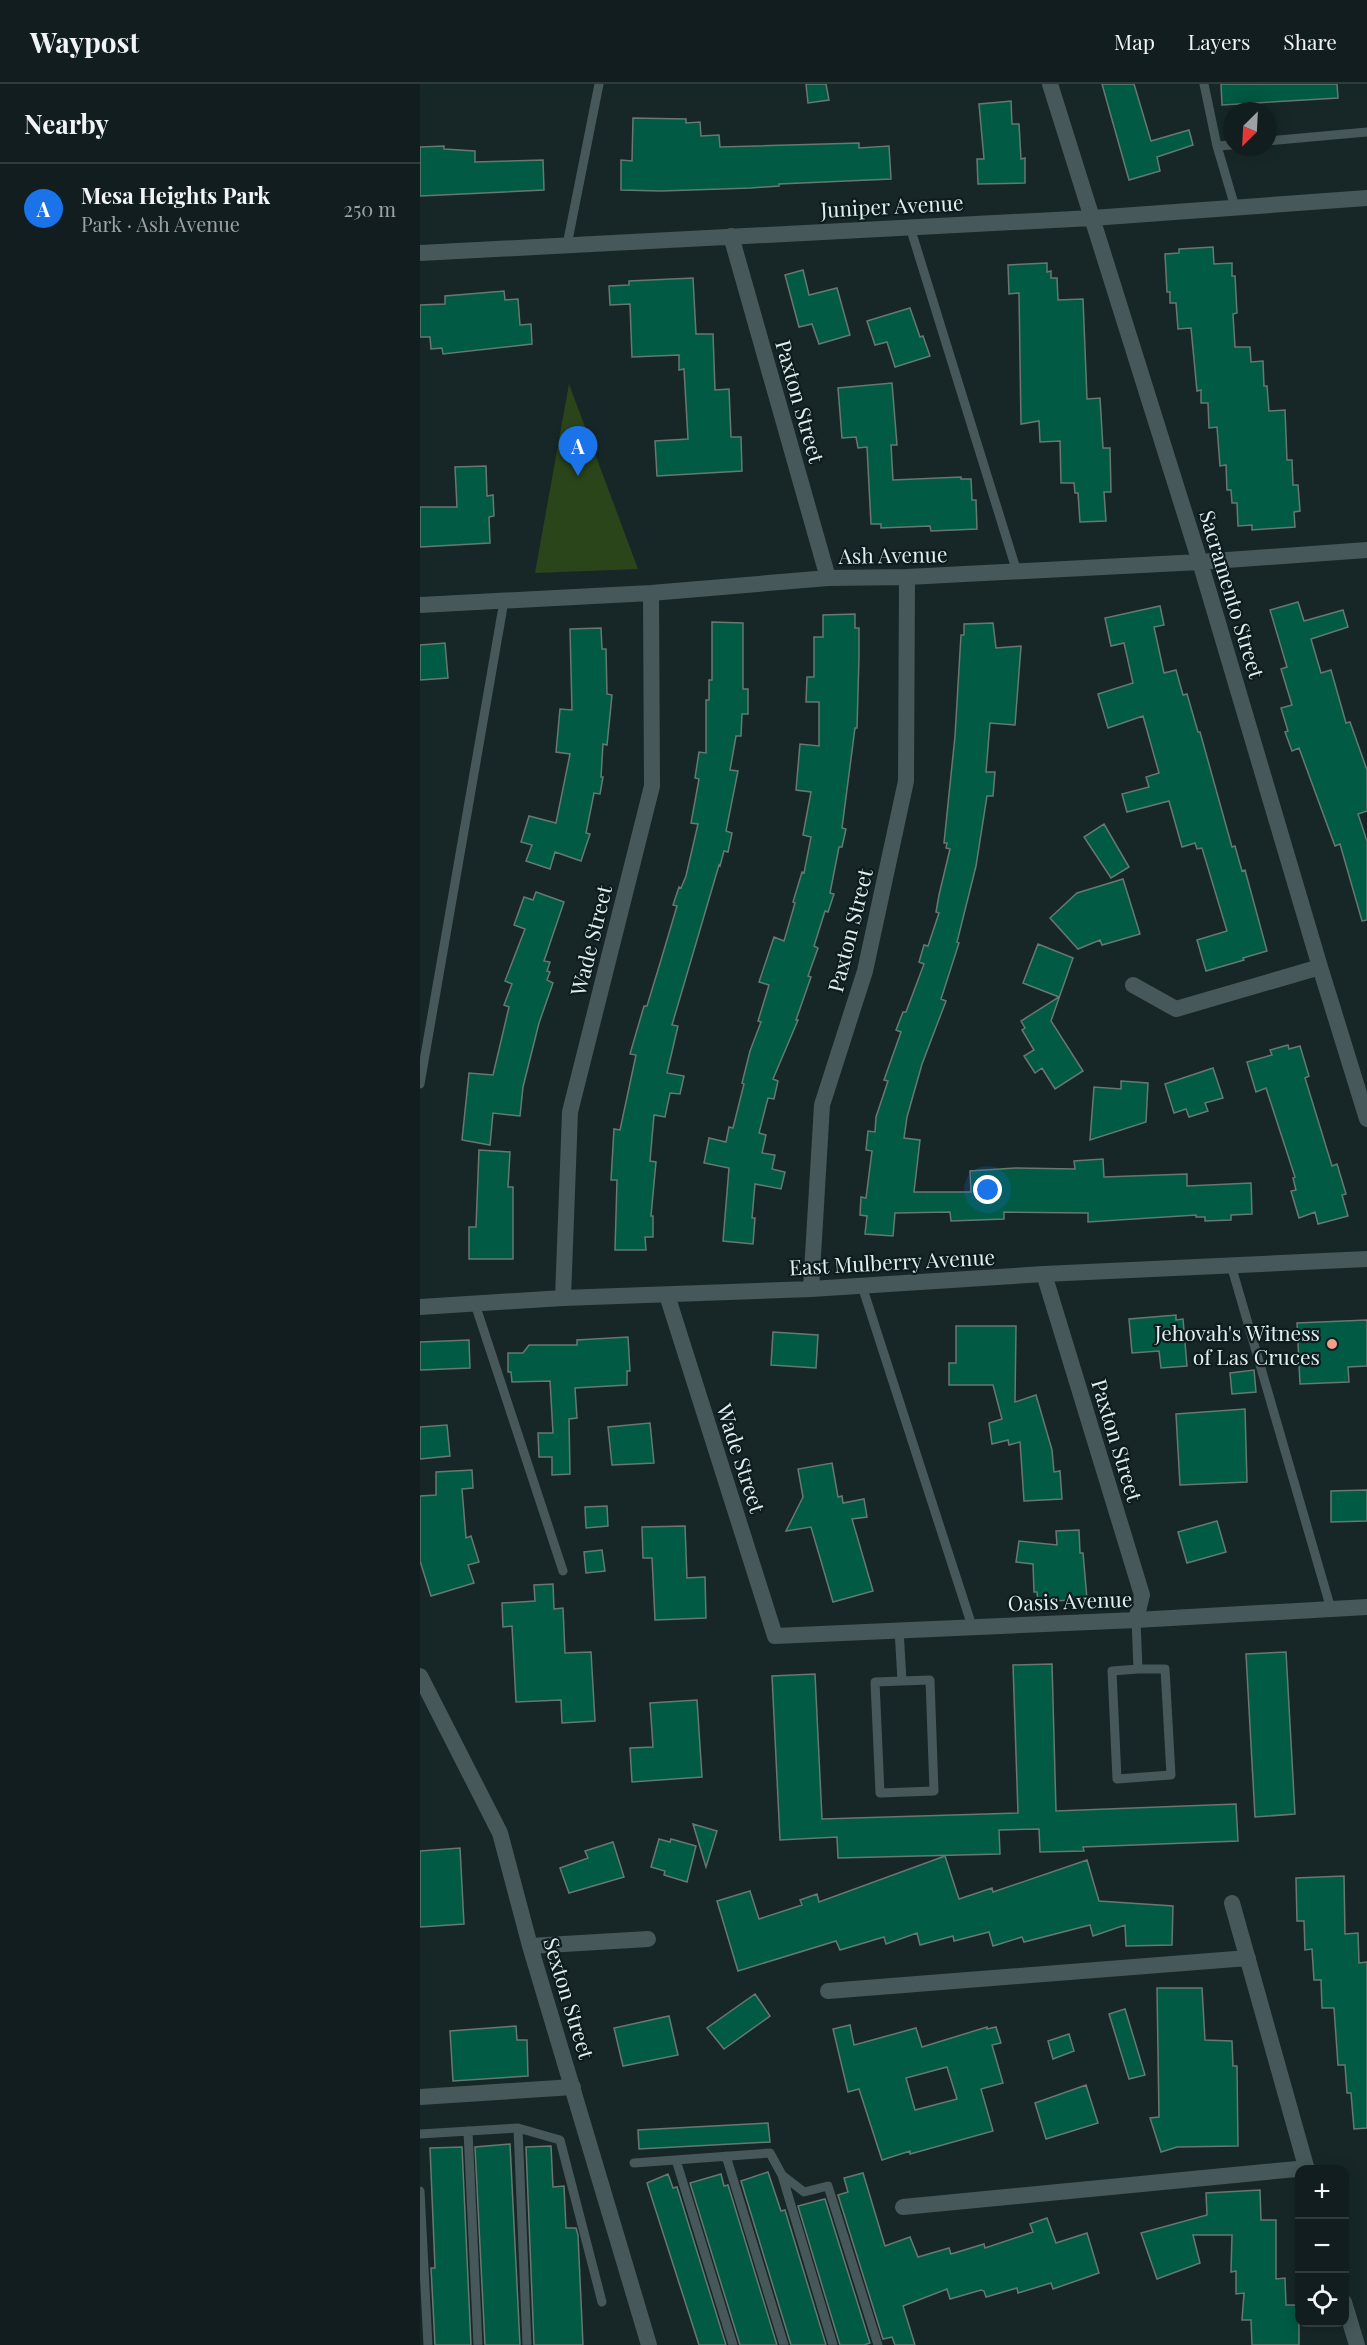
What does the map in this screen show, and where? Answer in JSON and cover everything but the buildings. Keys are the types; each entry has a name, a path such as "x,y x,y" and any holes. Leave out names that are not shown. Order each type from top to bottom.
{"street":[{"name":"Sacramento Street","path":"1050,84 1200,562 1367,1119"},
{"name":"Juniper Avenue","path":"420,253 1092,218 1367,198"},
{"name":"Paxton Street","path":"731,236 828,578"},
{"name":"Ash Avenue","path":"420,605 651,593 828,578 1017,572 1367,550"},
{"name":"Paxton Street","path":"811,1289 822,1105 865,971 906,781 908,577"},
{"name":"Wade Street","path":"563,1298 570,1112 652,786 651,593"},
{"path":"1133,985 1176,1009 1320,967"},
{"name":"East Mulberry Avenue","path":"420,1307 563,1298 811,1289 1044,1274 1367,1259"},
{"name":"Paxton Street","path":"1044,1274 1142,1595 1136,1620"},
{"name":"Wade Street","path":"667,1295 775,1636"},
{"name":"Oasis Avenue","path":"775,1636 1367,1607"},
{"name":"Sexton Street","path":"420,1676 500,1833 530,1946 646,2343"},
{"path":"1232,1902 1306,2165"},
{"path":"530,1946 648,1940"},
{"path":"828,1991 1248,1958"},
{"path":"420,2097 573,2087"},
{"path":"903,2207 1295,2170"},
{"path":"1349,2320 1356,2345"}],"lane":[{"path":"567,245 599,84"},
{"path":"1204,84 1217,146 1235,207"},
{"path":"1277,140 1367,132"},
{"path":"1217,146 1223,146"},
{"path":"910,227 1017,572"},
{"path":"420,1084 504,601"},
{"path":"1230,1265 1331,1609"},
{"path":"862,1286 972,1626"},
{"path":"475,1304 563,1571"},
{"path":"1136,1620 1138,1669"},
{"path":"899,1629 902,1680"},
{"path":"1138,1669 1165,1669 1171,1775 1117,1779 1112,1671 1138,1669"},
{"path":"902,1680 930,1680 934,1791 880,1793 874,1682 902,1680"},
{"path":"518,2128 527,2345"},
{"path":"420,2134 518,2128 560,2140 602,2302"},
{"path":"468,2131 478,2345"},
{"path":"634,2163 770,2153 782,2175 833,2345"},
{"path":"726,2156 784,2345"},
{"path":"676,2160 733,2345"},
{"path":"782,2175 804,2192 828,2186 878,2345"},
{"path":"420,2191 428,2345"}],"green space":[{"path":"569,384 638,569 535,573"}],"place":[{"name":"Mesa Heights Park","path":"578,476"},
{"name":"Jehovah's Witness of Las Cruces","path":"1332,1344"}]}
